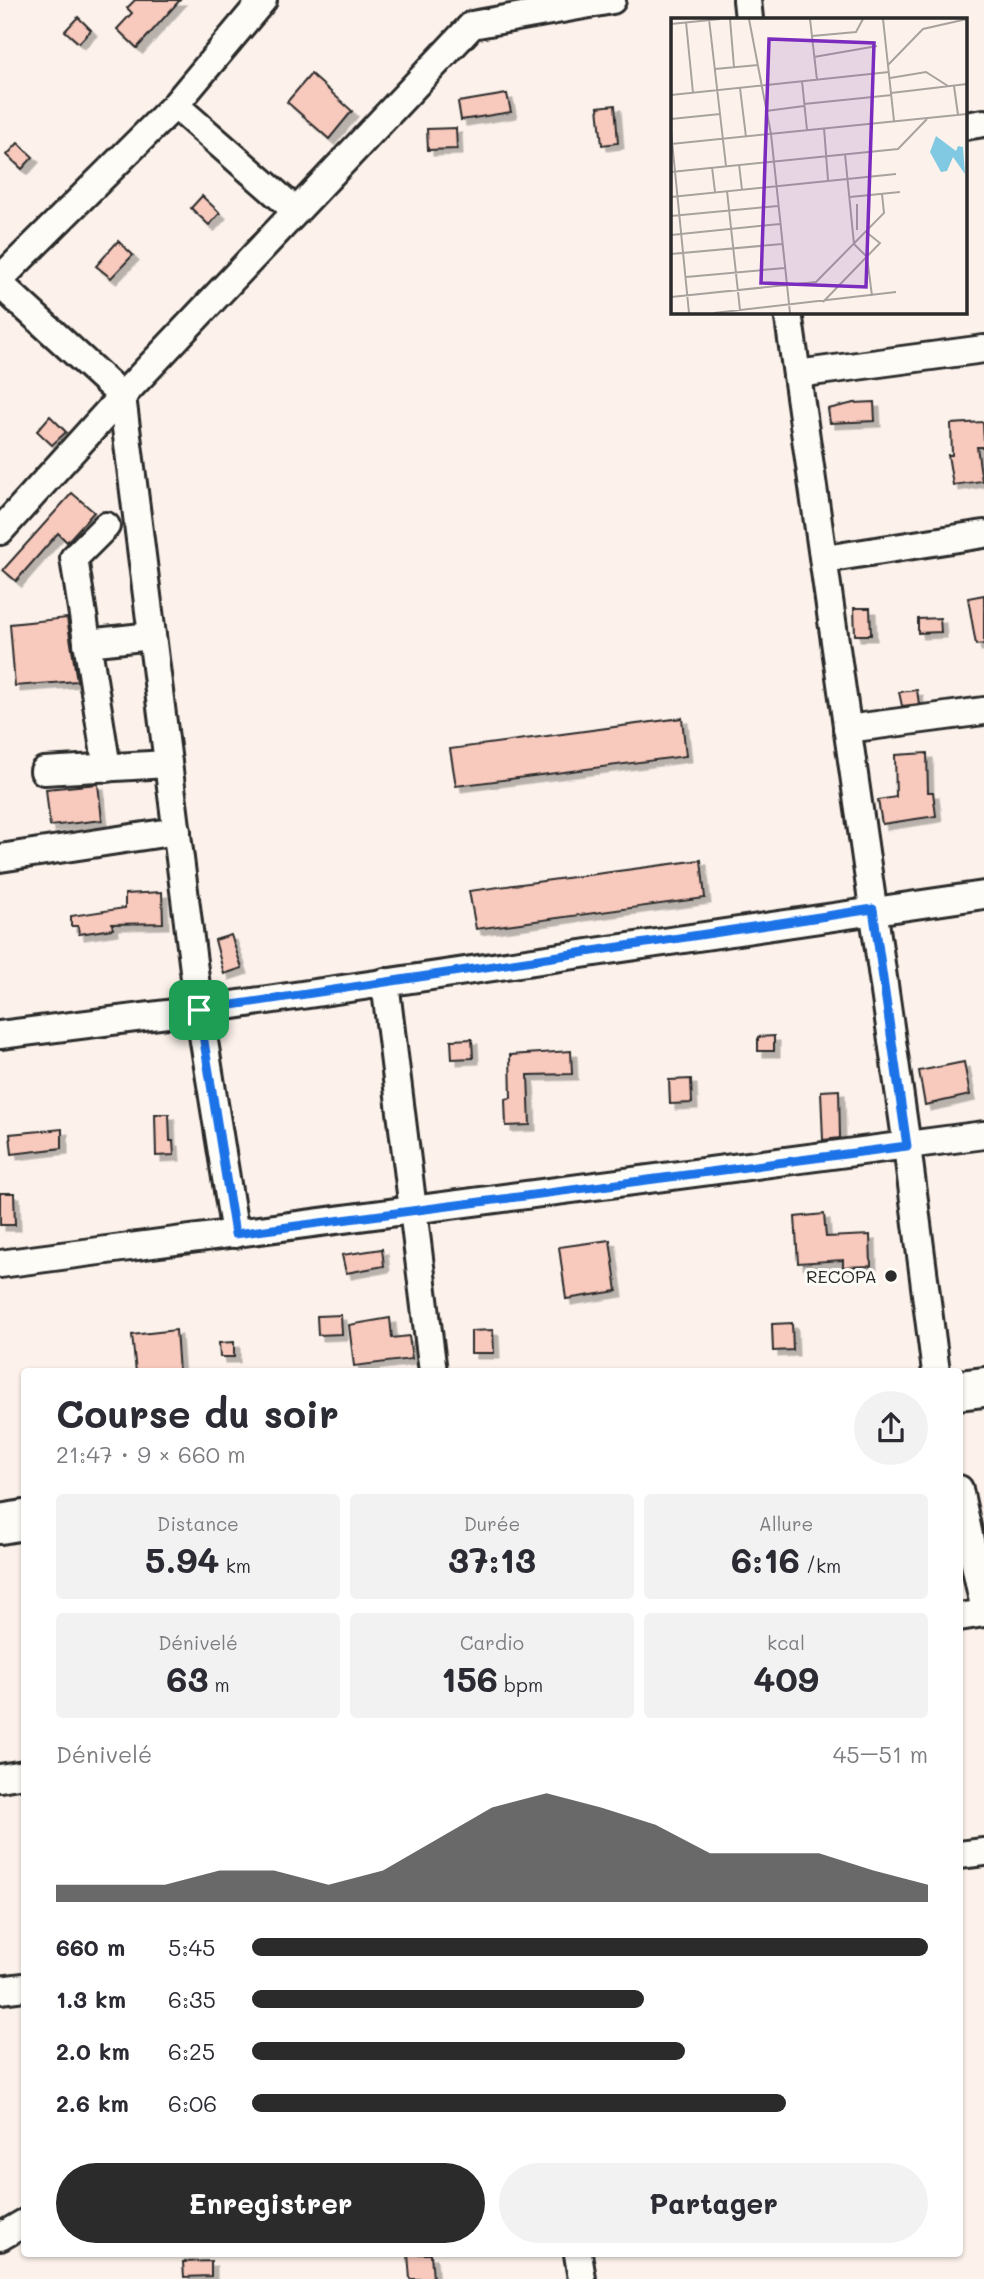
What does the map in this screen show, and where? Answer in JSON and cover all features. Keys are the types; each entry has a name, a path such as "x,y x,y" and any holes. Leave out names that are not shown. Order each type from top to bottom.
{"highway":[{"path":"963,1390 984,1387"},
{"path":"0,1524 21,1520"}],"street":[{"path":"0,279 175,105 263,0"},
{"path":"5,515 122,396 472,25 612,0"},
{"path":"747,0 749,18"},
{"path":"175,105 296,211"},
{"path":"0,284 122,396 199,1010 235,1234"},
{"path":"788,313 907,1146 935,1368"},
{"path":"797,374 984,349"},
{"path":"106,526 74,558 107,768"},
{"path":"825,559 984,534"},
{"path":"88,643 152,636"},
{"path":"847,729 984,711"},
{"path":"44,771 168,764"},
{"path":"0,858 177,831"},
{"path":"0,1035 199,1010 873,909 984,895"},
{"path":"385,982 433,1368"},
{"path":"0,1264 984,1135"},
{"path":"963,1508 984,1606"},
{"path":"963,1616 984,1613"},
{"path":"0,1778 21,1774"},
{"path":"963,1855 984,1852"},
{"path":"0,1990 21,1987"},
{"path":"0,2237 21,2226"},
{"path":"578,2257 582,2279"}],"building":[{"path":"135,0 180,0 137,48 117,29 132,13 127,8"},
{"path":"78,17 91,30 79,43 65,31"},
{"path":"311,74 352,111 329,139 287,102"},
{"path":"507,94 511,112 461,120 458,102"},
{"path":"615,105 618,143 602,145 598,107"},
{"path":"456,128 457,149 428,150 427,129"},
{"path":"18,143 33,157 22,169 7,155"},
{"path":"202,196 220,213 209,225 191,208"},
{"path":"118,241 133,255 111,278 96,266"},
{"path":"874,402 875,421 830,423 828,409"},
{"path":"50,416 66,432 52,445 37,431"},
{"path":"983,422 984,447 977,447 982,481 953,485 948,455 952,455 951,424"},
{"path":"72,493 94,512 67,542 58,533 16,581 3,570"},
{"path":"984,595 984,644 976,645 968,598"},
{"path":"854,608 870,608 871,635 855,635"},
{"path":"67,618 77,681 15,686 10,624"},
{"path":"940,618 941,632 918,633 918,619"},
{"path":"917,690 919,704 902,706 899,692"},
{"path":"682,718 686,756 456,786 450,749"},
{"path":"927,753 928,792 933,792 936,816 882,824 878,800 896,797 895,755"},
{"path":"98,784 102,820 50,826 46,789"},
{"path":"701,860 705,898 476,929 469,891"},
{"path":"162,892 163,923 112,924 113,929 79,934 78,926 71,926 71,916 125,908 125,894"},
{"path":"231,935 242,968 224,974 215,940"},
{"path":"774,1036 774,1051 758,1051 758,1037"},
{"path":"472,1039 473,1058 452,1059 451,1040"},
{"path":"571,1051 572,1074 528,1075 530,1125 506,1126 505,1099 511,1098 510,1055"},
{"path":"964,1062 970,1095 925,1105 919,1071"},
{"path":"691,1079 692,1103 670,1104 669,1080"},
{"path":"839,1090 840,1138 823,1140 821,1091"},
{"path":"155,1114 169,1114 170,1141 173,1141 174,1155 156,1156"},
{"path":"62,1129 62,1148 12,1154 10,1134"},
{"path":"0,1193 14,1193 15,1225 0,1225"},
{"path":"824,1214 826,1237 870,1235 871,1266 843,1267 843,1260 798,1263 795,1217"},
{"path":"610,1240 617,1291 566,1299 559,1247"},
{"path":"382,1249 384,1266 346,1273 342,1255"},
{"path":"341,1315 342,1334 318,1335 317,1316"},
{"path":"390,1318 392,1338 409,1336 412,1359 354,1366 349,1325"},
{"path":"792,1323 793,1350 773,1351 772,1324"},
{"path":"176,1330 179,1368 136,1368 132,1335"},
{"path":"493,1330 494,1353 471,1353 471,1331"},
{"path":"234,1342 234,1357 220,1357 219,1343"},
{"path":"408,2257 431,2257 433,2279 410,2279"},
{"path":"211,2261 211,2276 184,2277 183,2262"}],"place":[{"name":"RECOPA","path":"891,1276"}],"route":[{"path":"873,909 907,1146 235,1234 199,1010 873,909"}]}
